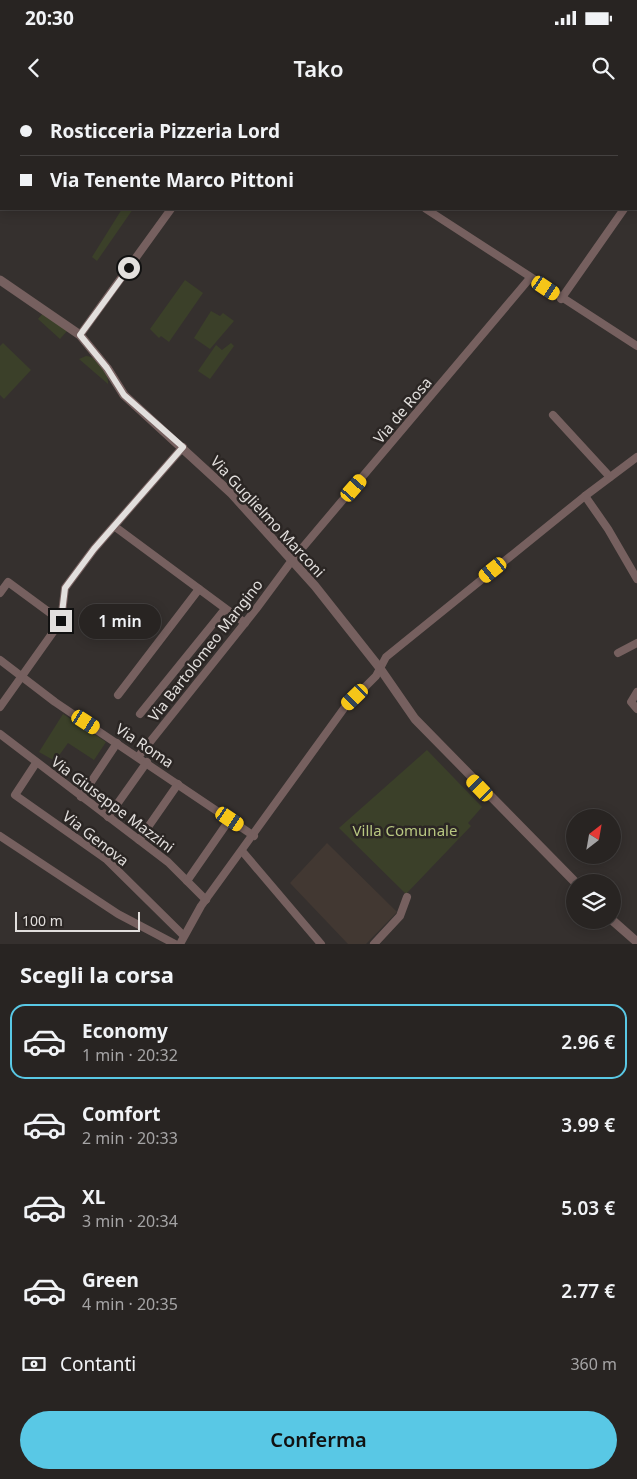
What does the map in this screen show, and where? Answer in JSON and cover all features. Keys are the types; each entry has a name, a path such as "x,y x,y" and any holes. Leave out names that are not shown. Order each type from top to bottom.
{"street":[{"path":"80,335 171,210"},
{"path":"428,210 561,299 637,346"},
{"path":"561,299 623,210"},
{"name":"Via de Rosa","path":"292,559 530,278"},
{"name":"Via Guglielmo Marconi","path":"0,280 80,335 107,368 124,395 183,447 232,494 292,559 379,667 416,719 454,761 567,874"},
{"path":"553,415 610,477"},
{"path":"0,707 61,621 65,588 114,526 183,447"},
{"path":"180,944 183,935 206,900 254,836 345,707 371,682 386,657 585,496 637,457"},
{"path":"585,496 608,529 637,579"},
{"path":"114,526 245,623"},
{"name":"Via Bartolomeo Mangino","path":"138,757 245,623 292,559"},
{"path":"0,593 8,582 61,621"},
{"path":"118,695 199,589"},
{"path":"140,714 225,608"},
{"path":"618,652 637,643"},
{"name":"Via Roma","path":"0,660 55,702 147,762 254,836"},
{"path":"637,692 631,702 637,709"},
{"name":"Via Giuseppe Mazzini","path":"0,734 168,862 206,900"},
{"path":"81,797 117,742"},
{"path":"108,817 147,762"},
{"name":"Via Genova","path":"36,763 15,795 106,859 183,935"},
{"path":"139,840 178,784"},
{"path":"188,881 230,819"},
{"path":"0,836 118,914 175,944"},
{"path":"242,851 321,944"},
{"path":"374,944 400,916 407,897"},
{"path":"621,928 637,942"}],"shaded area":[{"path":"327,843 397,912 366,944 348,944 290,883"}],"green space":[{"path":"121,210 132,210 97,261 92,257"},
{"path":"185,280 203,293 169,342 161,336 159,338 150,329"},
{"path":"211,311 220,316 223,313 234,321 210,349 194,338"},
{"path":"44,312 67,331 60,339 38,319"},
{"path":"3,343 31,370 4,399 0,395 0,346"},
{"path":"231,343 234,346 210,379 198,371 216,345 222,350"},
{"path":"86,356 94,359 102,366 107,375 108,384 79,359"},
{"path":"63,714 106,742 94,760 68,743 55,761 39,752"},
{"name":"Villa Comunale","path":"427,750 482,807 468,823 471,826 406,894 339,828"}],"route":[{"path":"61,621 65,588 94,549 183,447 124,395 107,368 80,335 129,268"}]}
